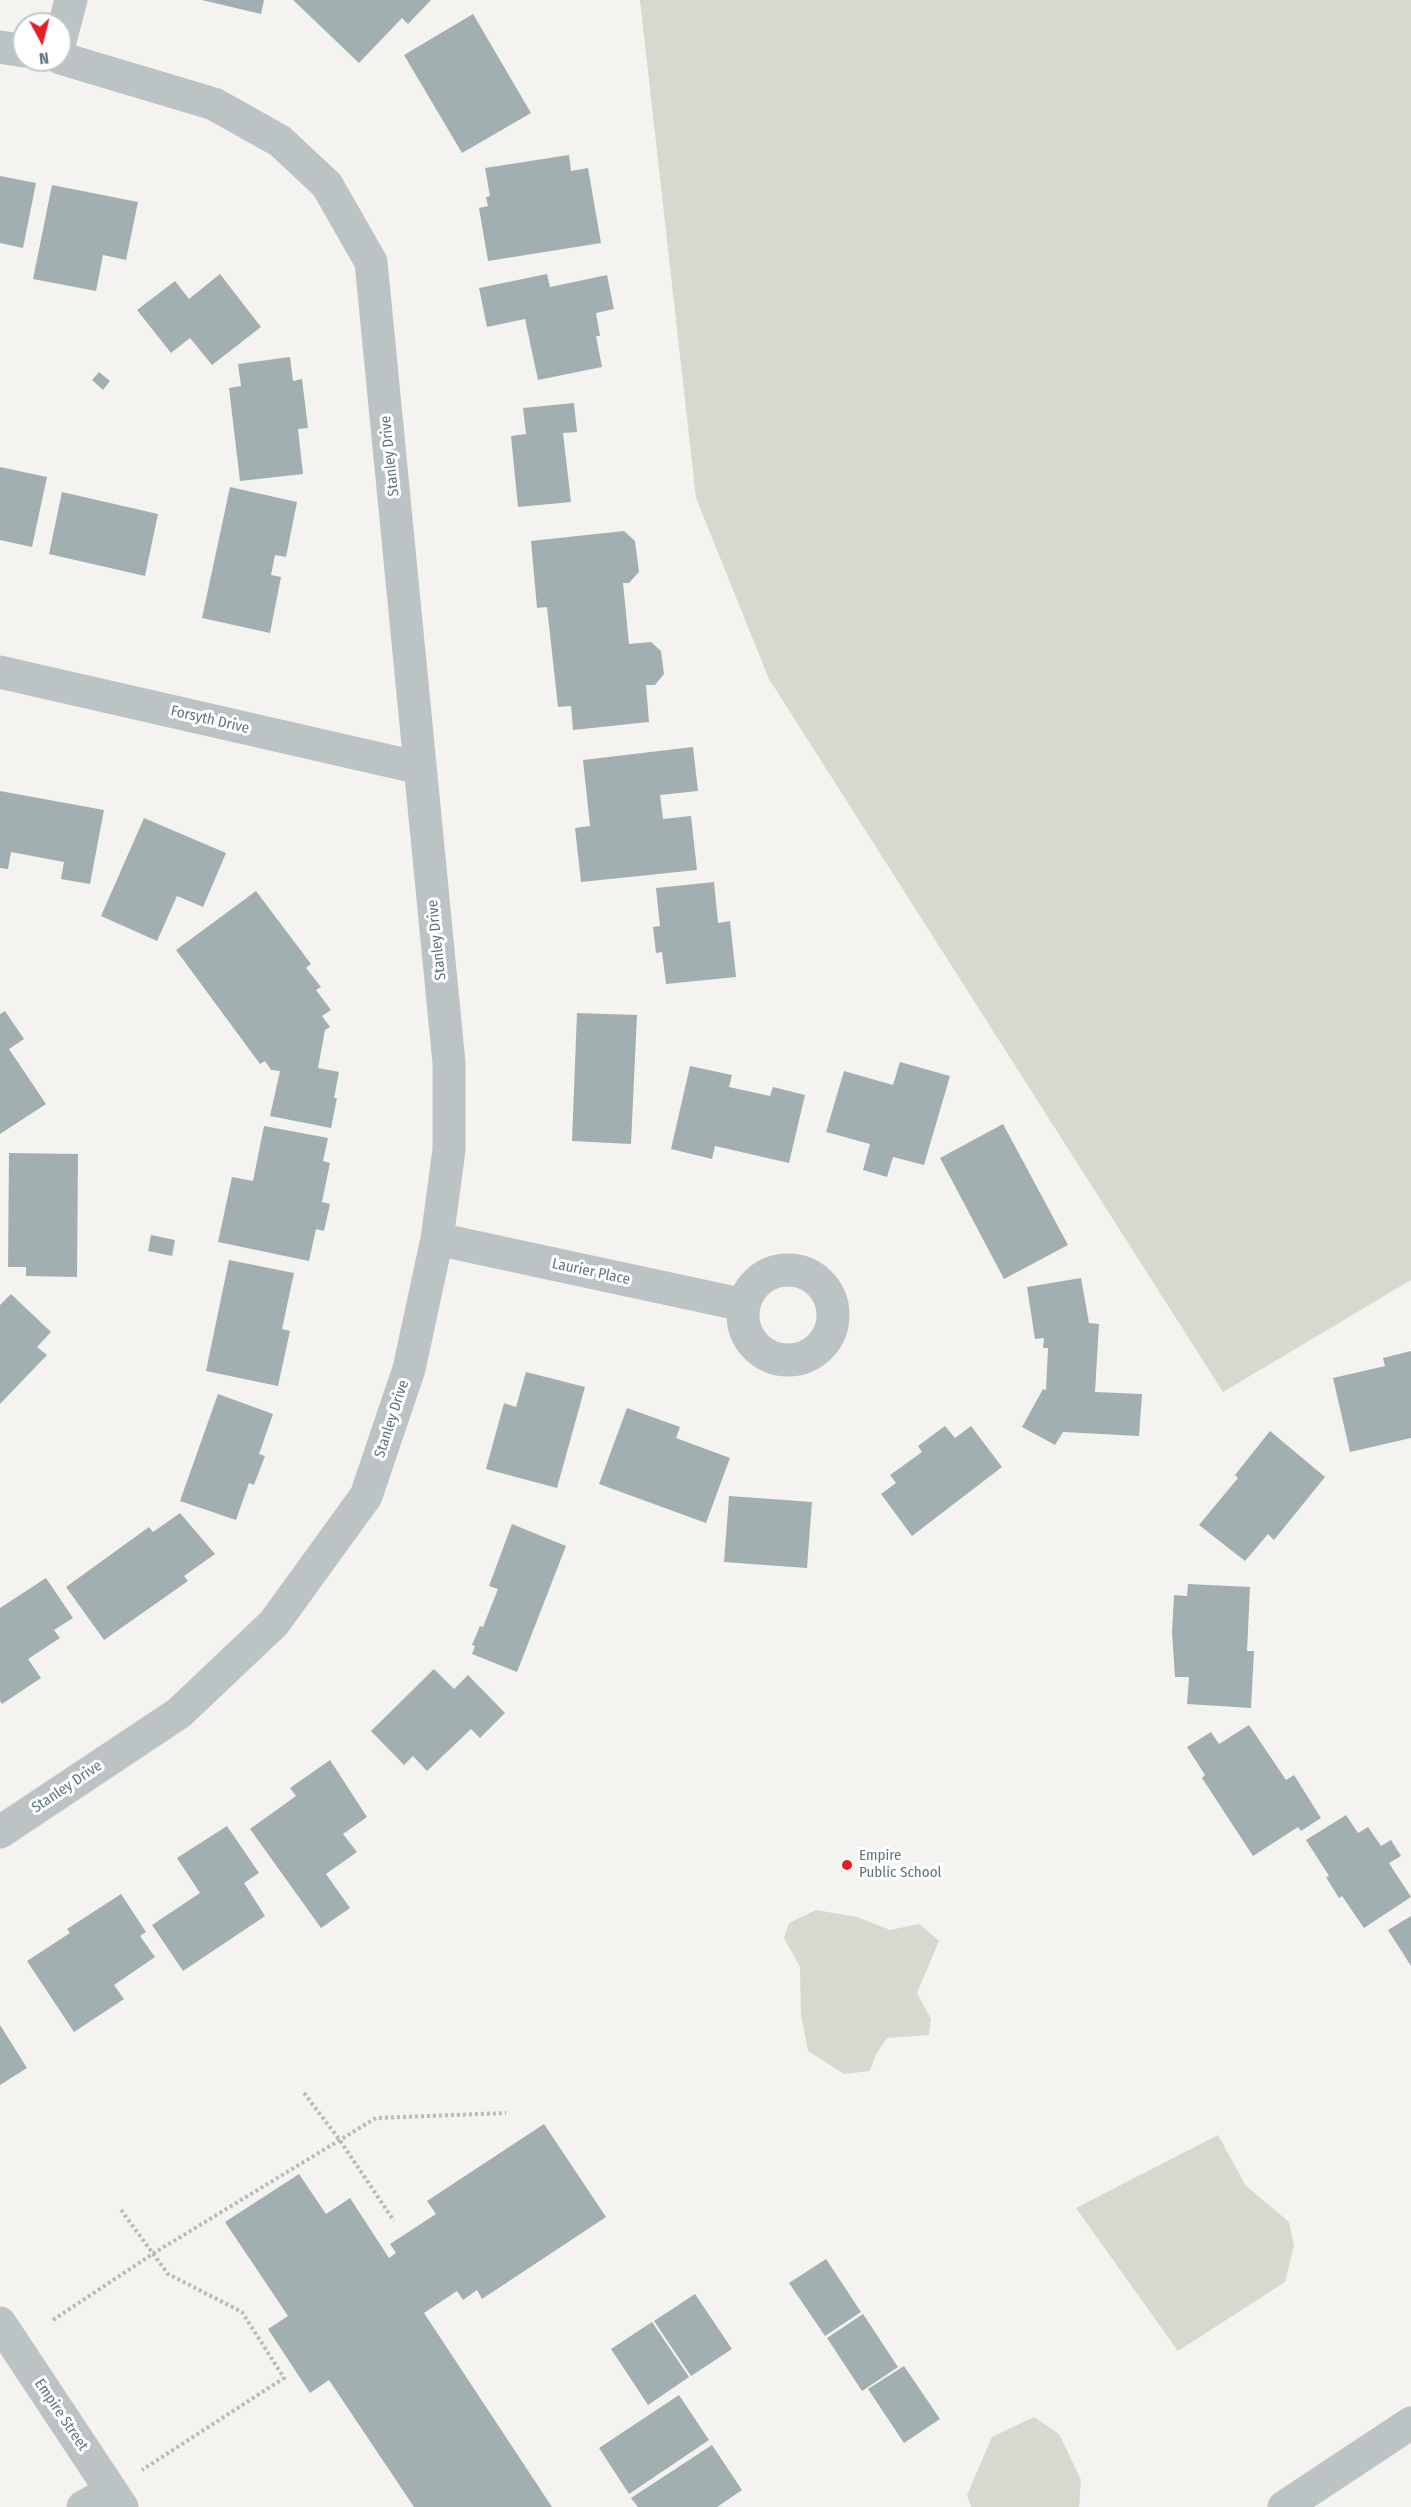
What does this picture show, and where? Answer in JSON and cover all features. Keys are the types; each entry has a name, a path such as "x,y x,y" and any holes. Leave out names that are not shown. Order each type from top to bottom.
{"street":[{"name":"Stanley Drive","path":"0,1832 179,1713 274,1623 366,1496 408,1369 438,1239 449,1150 449,1063 371,262 327,185 280,141 214,104 72,62"},
{"name":"Forsyth Drive","path":"0,672 420,768"},
{"name":"Laurier Place","path":"438,1239 744,1305"},
{"name":"Empire Street","path":"0,2323 117,2499"},
{"path":"1284,2507 1411,2423"},
{"path":"83,2507 117,2499"}],"path":[{"path":"304,2093 339,2139 394,2221"},
{"path":"53,2320 154,2253 376,2118 506,2113"},
{"path":"117,2499 284,2378 242,2312 168,2274 121,2210"}],"shaded area":[{"path":"640,0 1411,0 1411,1280 1223,1392 769,679 696,498"},
{"path":"816,1910 857,1917 890,1930 919,1924 939,1941 917,1993 931,2019 929,2035 887,2038 876,2054 870,2071 844,2074 808,2051 801,2015 800,1967 784,1938 789,1923"},
{"path":"1218,2135 1246,2186 1289,2222 1294,2246 1285,2282 1178,2351 1076,2208"},
{"path":"1034,2417 1059,2434 1081,2480 1079,2507 971,2507 967,2495 992,2437"}],"building":[{"path":"202,0 264,0 261,14"},
{"path":"293,0 431,0 408,24 402,18 359,63"},
{"path":"473,14 531,113 462,153 404,55"},
{"path":"569,155 571,171 588,168 601,243 488,261 479,208 488,206 486,197 490,196 485,168"},
{"path":"0,176 36,183 23,248 0,243"},
{"path":"52,185 138,202 126,260 103,255 96,291 33,279"},
{"path":"220,274 261,327 212,365 190,338 171,353 137,310 175,281 189,299"},
{"path":"547,274 550,287 607,275 614,309 596,313 600,336 596,336 602,367 538,380 525,319 487,327 479,288"},
{"path":"290,357 293,381 302,379 308,428 298,429 303,474 240,481 229,388 241,386 238,364"},
{"path":"99,372 110,381 103,390 92,380"},
{"path":"574,403 577,432 563,433 571,502 518,507 511,436 526,434 523,408"},
{"path":"0,467 47,477 32,547 0,540"},
{"path":"230,487 297,502 286,557 275,555 271,575 281,577 270,633 202,618"},
{"path":"62,492 158,514 145,576 49,554"},
{"path":"624,531 635,541 639,572 629,583 623,583 629,644 651,642 661,651 664,674 655,685 646,685 649,722 573,730 571,706 558,707 547,607 537,608 531,541"},
{"path":"693,747 698,791 660,795 663,819 691,816 697,870 581,882 575,828 590,826 583,760"},
{"path":"0,791 104,810 90,884 61,879 64,862 11,852 8,869 0,868"},
{"path":"144,818 226,853 203,907 177,896 157,941 101,916"},
{"path":"714,882 718,923 730,921 736,977 666,984 662,952 656,953 653,927 660,926 656,888"},
{"path":"256,891 311,964 306,968 321,987 316,990 331,1010 322,1016 330,1027 325,1030 318,1068 339,1072 331,1128 270,1116 280,1071 271,1070 265,1061 260,1064 176,950"},
{"path":"5,1011 24,1039 9,1049 46,1104 0,1134 0,1014"},
{"path":"577,1013 637,1015 631,1144 572,1141"},
{"path":"900,1062 950,1076 924,1165 893,1157 887,1177 863,1170 870,1144 826,1132 844,1071 893,1085"},
{"path":"690,1066 732,1075 729,1087 770,1096 773,1087 805,1095 789,1163 715,1146 712,1159 671,1149"},
{"path":"1003,1124 1068,1245 1004,1279 940,1158"},
{"path":"264,1126 328,1138 323,1161 330,1163 322,1202 330,1204 324,1231 316,1229 309,1261 218,1242 232,1177 253,1181"},
{"path":"9,1153 78,1154 77,1277 26,1276 26,1267 8,1267"},
{"path":"151,1235 175,1240 172,1256 148,1251"},
{"path":"229,1260 294,1273 282,1329 290,1331 278,1386 206,1371"},
{"path":"1081,1278 1089,1323 1099,1324 1095,1392 1142,1394 1139,1436 1063,1432 1055,1445 1022,1427 1043,1389 1046,1390 1048,1348 1043,1348 1044,1338 1035,1339 1027,1287"},
{"path":"11,1294 51,1332 37,1347 47,1355 0,1404 0,1305"},
{"path":"1411,1351 1411,1438 1350,1452 1333,1378 1385,1366 1383,1358"},
{"path":"526,1372 585,1387 557,1488 486,1469 504,1403 516,1407"},
{"path":"218,1394 273,1414 259,1454 265,1456 254,1485 249,1483 236,1520 180,1501"},
{"path":"627,1408 680,1427 676,1438 730,1458 706,1523 599,1484"},
{"path":"945,1426 955,1438 971,1426 1002,1467 912,1536 881,1494 896,1483 890,1475 922,1452 918,1446"},
{"path":"1270,1431 1325,1477 1274,1540 1268,1534 1245,1561 1199,1525 1238,1478 1235,1475"},
{"path":"729,1496 812,1502 807,1568 724,1562"},
{"path":"180,1513 215,1554 184,1576 188,1581 104,1640 66,1587 149,1527 153,1532"},
{"path":"512,1524 566,1546 517,1672 472,1654 475,1646 472,1645 480,1626 483,1627 498,1589 489,1586"},
{"path":"46,1578 73,1618 54,1630 60,1638 28,1659 41,1678 2,1704 0,1701 0,1608"},
{"path":"1188,1584 1250,1587 1247,1651 1254,1651 1251,1708 1187,1704 1189,1677 1175,1677 1172,1632 1174,1595 1187,1596"},
{"path":"434,1669 454,1689 468,1675 505,1713 480,1738 471,1729 427,1771 413,1756 404,1765 371,1731"},
{"path":"1249,1725 1286,1780 1294,1775 1321,1818 1301,1831 1298,1827 1253,1856 1202,1778 1205,1775 1187,1747 1211,1732 1219,1744"},
{"path":"330,1760 367,1817 343,1834 357,1852 326,1874 350,1908 321,1928 250,1829 296,1796 290,1788"},
{"path":"1346,1815 1358,1833 1368,1827 1381,1846 1391,1840 1401,1856 1389,1863 1411,1897 1364,1928 1342,1896 1339,1898 1326,1877 1329,1876 1306,1840"},
{"path":"227,1826 259,1873 244,1883 265,1916 183,1971 152,1925 200,1893 177,1858"},
{"path":"121,1894 146,1932 140,1936 155,1957 114,1985 124,1999 74,2032 27,1961 70,1933 67,1929"},
{"path":"1411,1916 1411,1966 1388,1930"},
{"path":"0,2025 27,2068 0,2085"},
{"path":"544,2124 606,2217 482,2299 477,2290 463,2300 457,2291 424,2313 552,2507 414,2507 329,2380 310,2393 268,2329 288,2316 225,2222 299,2174 326,2214 350,2198 389,2258 396,2253 390,2244 436,2214 427,2201"},
{"path":"826,2259 861,2312 825,2336 789,2283"},
{"path":"695,2294 732,2349 691,2376 654,2321"},
{"path":"863,2314 898,2367 862,2391 827,2338"},
{"path":"652,2322 689,2377 648,2405 611,2349"},
{"path":"904,2366 940,2419 904,2443 868,2389"},
{"path":"679,2395 709,2440 629,2494 599,2448"},
{"path":"712,2445 742,2490 717,2507 638,2507 631,2498"}],"place":[{"name":"Empire Public School","path":"847,1865"}]}
